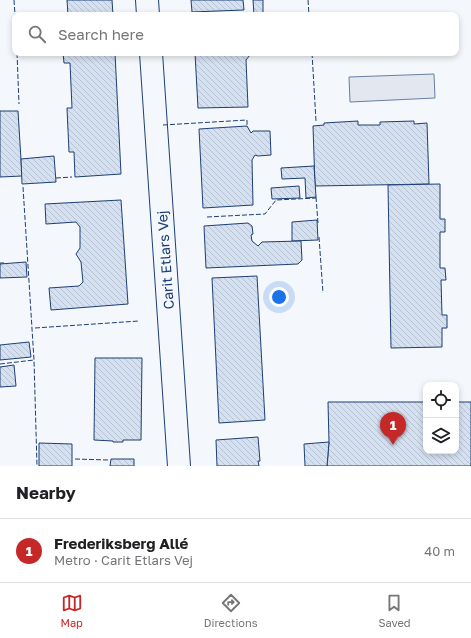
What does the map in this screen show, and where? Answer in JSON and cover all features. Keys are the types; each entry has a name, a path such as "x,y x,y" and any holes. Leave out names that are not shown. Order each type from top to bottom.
{"street":[{"path":"147,0 148,12"},
{"name":"Carit Etlars Vej","path":"150,56 179,466"}],"shaded area":[{"path":"434,74 435,98 350,102 349,77"}],"building":[{"path":"67,0 112,0 113,12 68,12"},
{"path":"191,0 243,0 244,10 192,12"},
{"path":"253,0 263,0 263,12 254,12"},
{"path":"63,56 115,56 121,174 75,177 74,152 69,152 67,108 72,108 70,63 64,63"},
{"path":"195,56 249,56 246,60 248,107 198,108"},
{"path":"0,111 18,111 22,176 0,177"},
{"path":"358,121 358,125 380,125 380,122 414,121 414,124 427,123 429,184 315,186 313,126 324,125 324,123"},
{"path":"247,126 251,133 253,131 270,131 271,155 255,155 252,160 253,205 203,208 199,129"},
{"path":"54,156 56,182 22,184 21,159"},
{"path":"314,166 316,197 306,198 305,178 282,179 281,168"},
{"path":"440,184 440,219 445,219 445,232 440,232 440,268 445,268 446,280 441,280 442,315 447,315 447,328 442,328 442,347 391,348 388,185"},
{"path":"299,186 300,198 272,199 271,188"},
{"path":"121,200 128,304 51,310 49,288 79,286 83,282 81,262 76,254 80,248 80,227 76,222 46,224 45,204"},
{"path":"317,220 318,240 292,241 292,222"},
{"path":"248,223 252,226 252,241 258,246 262,242 301,241 302,260 298,264 206,268 204,226"},
{"path":"26,262 27,277 0,278 0,264"},
{"path":"257,276 265,420 219,423 212,278"},
{"path":"29,342 31,357 0,360 0,345"},
{"path":"95,358 142,358 141,440 123,440 123,442 113,442 94,440"},
{"path":"14,365 16,386 0,387 0,367"},
{"path":"328,402 423,402 423,454 459,454 459,402 471,402 471,466 327,466 329,442"},
{"path":"258,437 259,466 217,466 216,440"},
{"path":"329,442 327,466 305,466 304,444"},
{"path":"39,443 72,444 72,466 39,466"},
{"path":"111,459 134,459 134,466 110,466"}],"fence":[{"path":"14,0 15,12"},
{"path":"308,0 309,12"},
{"path":"17,56 19,104"},
{"path":"312,56 316,121"},
{"path":"163,125 247,120 247,126"},
{"path":"56,178 72,177"},
{"path":"23,187 34,360 37,466"},
{"path":"316,197 318,223"},
{"path":"207,217 265,214 276,200 316,198"},
{"path":"319,237 323,293"},
{"path":"35,328 139,321"},
{"path":"0,364 34,360"},
{"path":"75,459 108,460"}],"place":[{"name":"Frederiksberg Allé","path":"393,445"}]}
